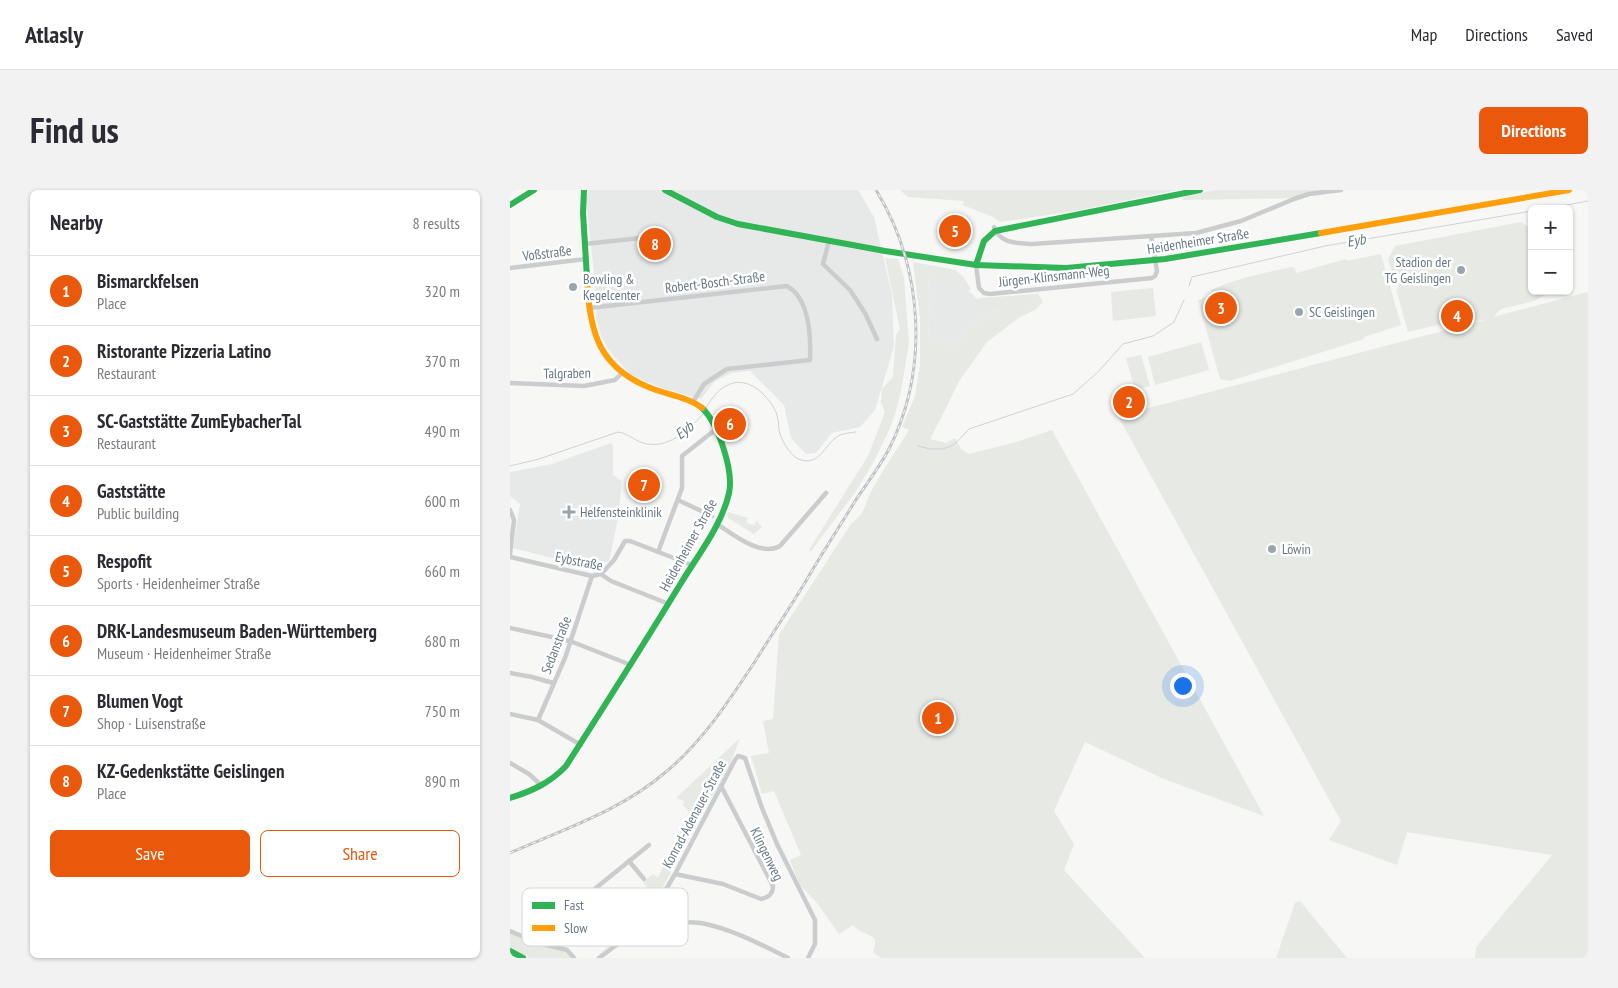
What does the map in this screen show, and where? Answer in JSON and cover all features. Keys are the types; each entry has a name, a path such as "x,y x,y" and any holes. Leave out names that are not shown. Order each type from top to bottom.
{"street":[{"path":"510,204 534,190"},
{"path":"584,190 589,308 595,334 602,348 622,373 648,388 696,404"},
{"name":"Heidenheimer Straße","path":"665,190 726,221 756,228 976,265 1066,268 1165,260 1568,190"},
{"path":"976,265 980,245 995,229 1200,190"},
{"name":"Heidenheimer Straße","path":"995,229 1000,238 1005,241 1032,244 1196,234 1225,226 1309,194 1341,190"},
{"name":"Jürgen-Klinsmann-Weg","path":"976,265 978,288 984,293 990,294 1152,278 1156,276 1156,266 1151,236"},
{"path":"585,244 640,238"},
{"path":"829,241 823,264 850,290 877,339"},
{"name":"Voßstraße","path":"510,268 586,260"},
{"name":"Robert-Bosch-Straße","path":"589,308 787,286 800,298 809,322 810,360 727,369 704,384 696,404"},
{"name":"Talgraben","path":"510,383 584,386 615,380 622,373"},
{"name":"Heidenheimer Straße","path":"510,798 542,786 555,778 566,766 631,665 717,524 726,504 730,479 725,456 709,416 696,404"},
{"path":"658,552 682,488 682,456 715,430"},
{"path":"717,524 747,543 757,547 774,549 780,546 826,493"},
{"path":"678,500 712,516"},
{"path":"510,510 514,520 510,556"},
{"path":"601,574 614,560 625,541 630,541 692,565"},
{"name":"Eybstraße","path":"510,556 592,576 601,574 611,581 669,604"},
{"name":"Sedanstraße","path":"538,720 565,658 592,576"},
{"path":"510,628 570,641 631,665"},
{"path":"510,673 554,683"},
{"path":"510,714 538,720 580,745"},
{"name":"Konrad-Adenauer-Straße","path":"667,888 738,756 746,758 762,808 815,920 815,944 808,958"},
{"path":"510,763 529,774 542,786"},
{"name":"Klingenweg","path":"675,874 723,884 761,898 772,894 773,886 721,786"},
{"path":"596,888 649,845"},
{"path":"629,861 644,879"},
{"path":"688,922 722,929 752,940 788,958"},
{"path":"510,931 522,936"},
{"path":"551,946 567,950 574,958"},
{"name":"Konrad-Adenauer-Straße","path":"599,958 615,946"},
{"path":"510,951 523,958"}],"shaded area":[{"path":"589,190 858,190 874,217 892,295 894,346 875,410 860,427 832,433 816,453 806,454 791,438 784,405 750,371 731,373 714,382 701,399 665,389 631,375 608,349 601,335 596,317 597,303 586,197"},
{"path":"900,190 1177,190 1075,211 1000,222 993,217 963,205 964,201 908,197"},
{"path":"1215,190 1338,190 1298,198 1183,200 1183,197"},
{"path":"1521,222 1528,226 1528,295 1544,295 1534,301 1501,309 1493,317 1588,292 1588,958 1475,958 1476,947 1552,855 1407,832 1397,865 1329,840 1341,821 1118,416 1488,319 1460,324 1450,322 1408,332 1396,289 1399,288 1397,280 1394,280 1388,259 1395,246"},
{"name":"SC Geislingen","path":"1381,254 1401,325 1364,337 1364,339 1230,381 1220,379 1198,300 1212,295 1211,290 1261,274 1292,267 1296,273 1346,259 1347,261"},
{"path":"885,258 898,259 904,278 909,343 901,391 890,428 874,461 854,494 811,551 809,550 868,456 885,412 881,403 882,389 893,377 896,335 900,329"},
{"path":"913,262 956,270 971,289 969,291 957,281 948,277 932,275 928,280 930,301 928,339 956,346 970,325 997,310 978,300 979,298 1038,294 1043,302 1035,310 1020,317 987,342 959,381 930,439 946,443 955,438 961,449 969,454 1013,443 1052,430 1264,816 1164,779 1085,742 1054,811 1074,844 1064,870 1145,958 882,958 873,953 875,939 853,925 839,934 817,903 800,885 790,860 801,855 774,791 762,794 751,756 769,753 763,721 773,719 779,635 851,524 863,511 877,481 909,430 902,427 915,396 920,365 920,318"},
{"path":"943,274 959,281 978,300 998,309 970,325 956,346 928,339 930,301 928,280 932,275"},
{"path":"1153,288 1156,316 1113,321 1111,292"},
{"path":"1201,342 1209,370 1155,385 1148,357"},
{"path":"1141,355 1150,386 1135,390 1126,358"},
{"name":"Helfensteinklinik","path":"611,443 613,446 613,475 622,481 618,519 609,561 591,568 513,548 520,504 510,496 510,472 552,464"},
{"path":"728,512 748,518 746,523 755,525 756,520 762,527 754,534 728,518"},
{"path":"740,738 730,764 662,888 648,888 643,882 653,874 658,878 689,812 683,805 684,801 676,798"},
{"path":"1300,901 1347,958 1276,958 1295,903"},
{"path":"510,933 522,939 522,946 547,946 559,949 571,958 530,958 510,948"}],"waterway":[{"name":"Eyb","path":"1566,205 1588,201"},
{"name":"Eyb","path":"1189,286 1192,277 1325,246 1528,212"},
{"name":"Eyb","path":"918,446 930,449 949,447 956,443 969,429 1073,394 1098,372 1123,344 1153,336 1174,322 1184,300"},
{"name":"Eyb","path":"706,408 716,394 730,384 738,382 752,386 759,390 774,408 777,415 779,432 788,450 798,459 807,461 820,455 836,437 856,432"},
{"name":"Eyb","path":"510,466 539,459 618,432 643,443 660,444 676,438 691,427 703,414"}],"railway":[{"path":"510,853 592,818 631,797 667,771 692,747 714,720 754,663 889,449 902,418 911,385 915,352 916,318 912,284 904,252 892,220 876,190"}],"traffic: fast":[{"path":"510,205 534,190"},
{"path":"584,190 583,213 587,278"},
{"path":"665,190 717,217 738,224 885,251 976,265 1066,268 1165,259 1321,233"},
{"path":"976,265 984,241 995,231 1200,190"},
{"path":"510,798 540,786 566,766 709,540 721,517 726,505 730,484 727,460 714,425 702,408"},
{"path":"510,951 523,958"}],"traffic: slow":[{"path":"1321,233 1569,190"},
{"path":"587,278 588,298 595,332 601,347 610,360 621,372 637,382 686,399 702,408"}],"place":[{"name":"Respofit","path":"955,231"},
{"name":"KZ-Gedenkstätte Geislingen","path":"655,244"},
{"name":"Stadion der TG Geislingen","path":"1461,270"},
{"name":"Bowling & Kegelcenter","path":"573,287"},
{"name":"SC-Gaststätte ZumEybacherTal","path":"1221,308"},
{"name":"SC Geislingen","path":"1299,312"},
{"name":"Gaststätte","path":"1457,316"},
{"name":"Ristorante Pizzeria Latino","path":"1129,402"},
{"name":"DRK-Landesmuseum Baden-Württemberg","path":"730,424"},
{"name":"Blumen Vogt","path":"644,485"},
{"name":"Helfensteinklinik","path":"569,512"},
{"name":"Löwin","path":"1272,549"},
{"name":"Bismarckfelsen","path":"938,718"}]}
